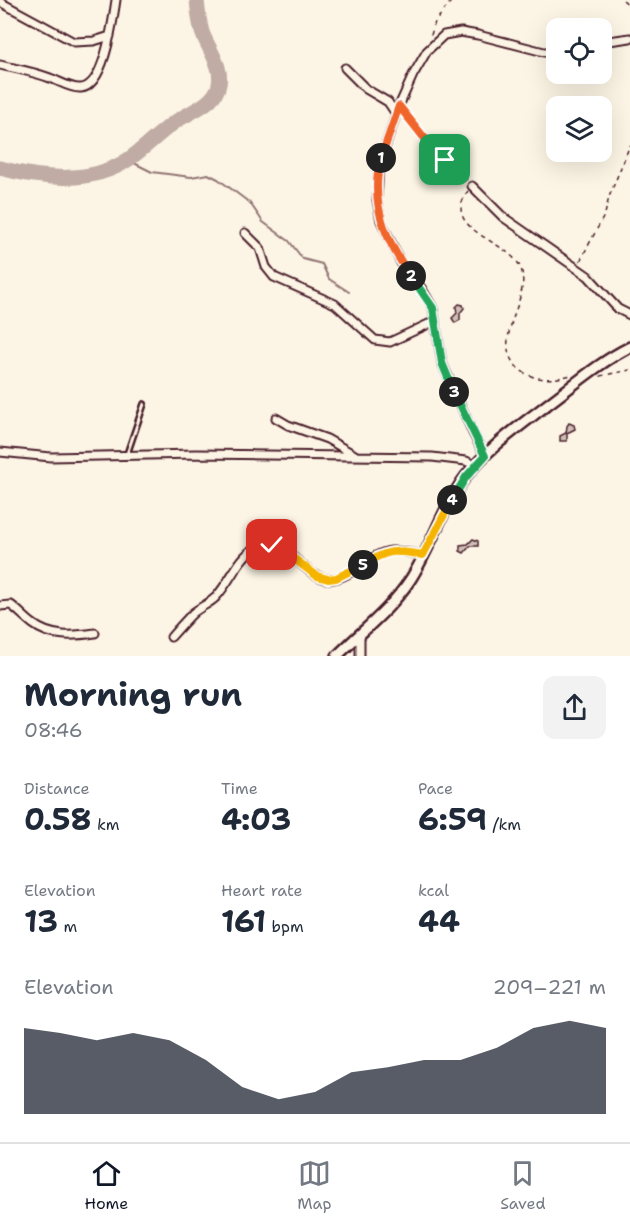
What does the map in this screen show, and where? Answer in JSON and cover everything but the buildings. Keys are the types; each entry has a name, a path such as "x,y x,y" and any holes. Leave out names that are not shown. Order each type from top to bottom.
{"street":[{"path":"0,65 82,88 97,76 110,36 116,0"},
{"path":"0,2 74,42 94,41 110,36"},
{"path":"485,456 442,363 433,308 401,263 381,222 377,200 379,165 399,106 427,51 444,34 452,32 478,35 546,52"},
{"path":"612,41 630,38"},
{"path":"345,68 366,89 388,102 396,114"},
{"path":"471,186 518,229 588,276 618,309 630,315"},
{"path":"244,233 260,248 266,267 274,277 335,304 375,340 390,342 435,321"},
{"path":"337,655 396,598 409,581 456,491 485,456 585,376 630,347"},
{"path":"276,418 288,425 327,439 357,456"},
{"path":"0,452 51,457 196,454 441,458 466,461 476,466"},
{"path":"171,637 194,612 214,599 247,554 265,544 281,550 317,576 328,579 336,578 389,551 423,555"},
{"path":"0,606 11,605 32,623 63,636 95,633"},
{"path":"360,634 360,656"}],"lane":[{"path":"127,455 144,404"}],"path":[{"path":"427,51 435,22 452,0"},
{"path":"622,0 630,6"},
{"path":"399,106 422,135 471,186 461,203 463,217 474,230 510,254 522,272 522,284 509,336 510,358 515,365 531,377 546,380 574,374 607,376 630,370"},
{"path":"576,267 605,214 609,197 630,145"}],"waterway":[{"path":"0,168 49,177 99,173 129,159 175,122 211,99 218,88 219,73 202,32 197,0"},
{"path":"128,160 152,172 191,177 208,174 218,179 250,203 263,222 289,241 303,259 322,264 329,279 349,292"}],"route":[{"path":"272,545 317,576 328,579 336,578 389,551 423,555 456,491 485,456 442,363 433,308 401,263 390,243 381,222 377,200 376,183 382,151 399,106 445,160"}]}
